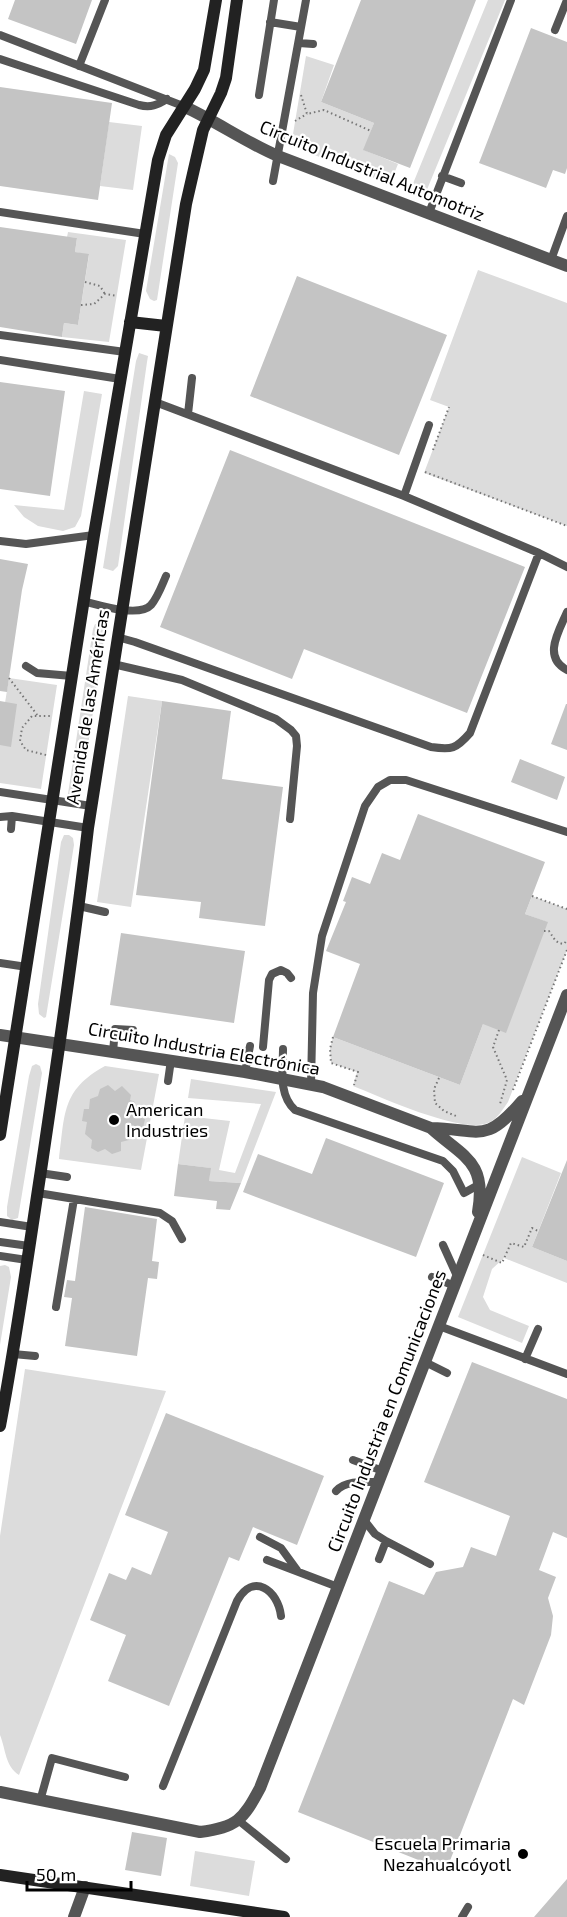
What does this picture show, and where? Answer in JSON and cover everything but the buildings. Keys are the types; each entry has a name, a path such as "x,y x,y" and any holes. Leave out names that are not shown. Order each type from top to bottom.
{"main road":[{"name":"Avenida de las Américas","path":"0,1135 83,601 158,160 166,135 195,89 204,70 216,0"},
{"name":"Avenida de las Américas","path":"0,1426 14,1354 60,1043 91,806 166,326 193,166 208,118 222,93 226,78 237,0"},
{"path":"130,322 166,326"},
{"path":"0,1875 85,1887 230,1913 284,1917"}],"street":[{"name":"Circuito Industrial Automotriz","path":"183,106 249,143 278,156 567,267"},
{"name":"Circuito Industria en Comunicaciones","path":"40,1801 200,1832 224,1828 238,1821 249,1809 260,1788 567,995"},
{"name":"Circuito Industria Electrónica","path":"0,1035 171,1060 312,1085 431,1128 473,1134 488,1131 509,1117 529,1093"},
{"name":"Circuito Industria Electrónica","path":"431,1128 467,1157 475,1167 480,1184"},
{"path":"472,1239 481,1192 480,1184"},
{"path":"0,1792 40,1801"},
{"path":"74,1917 85,1887"}],"lane":[{"path":"79,66 105,0"},
{"path":"259,95 274,0"},
{"path":"273,181 306,0"},
{"path":"429,213 511,0"},
{"path":"555,30 567,0"},
{"path":"270,22 301,27"},
{"name":"Circuito Industrial Automotriz","path":"0,35 183,106"},
{"path":"299,43 313,44"},
{"path":"0,59 139,105 156,106 167,99"},
{"path":"442,176 461,183"},
{"path":"0,212 144,234"},
{"path":"551,260 567,216"},
{"path":"0,335 125,352"},
{"path":"0,360 120,379"},
{"path":"188,414 192,378"},
{"path":"155,402 404,496 567,567"},
{"path":"404,496 429,425"},
{"path":"0,541 26,544 94,535"},
{"path":"117,637 431,747 447,750 459,746 470,733 539,553"},
{"path":"83,601 121,610 142,611 150,607 166,576"},
{"path":"567,612 553,644 553,652 559,666 567,670"},
{"path":"113,664 182,680 276,719 291,730 296,736 297,746 290,819"},
{"path":"26,666 37,673 72,676"},
{"path":"312,1085 313,993 322,936 365,806 378,787 390,780 406,780 567,832"},
{"path":"0,792 91,806"},
{"path":"11,829 12,816"},
{"path":"0,817 12,816 88,828"},
{"path":"79,906 105,912"},
{"path":"0,963 27,967"},
{"path":"263,1047 269,980 272,975 281,970 291,978"},
{"path":"113,1052 115,1029 133,1030"},
{"path":"245,1072 250,1046"},
{"path":"283,1049 282,1079 285,1099 295,1110 442,1161 453,1171 464,1193 480,1184"},
{"path":"168,1081 171,1060"},
{"path":"40,1173 67,1177"},
{"path":"38,1192 160,1213 172,1221 182,1239"},
{"path":"56,1307 74,1199"},
{"path":"0,1222 32,1227"},
{"path":"0,1242 29,1246"},
{"path":"443,1245 456,1282"},
{"path":"0,1256 27,1260"},
{"path":"432,1277 456,1282"},
{"path":"439,1326 567,1374"},
{"path":"525,1359 538,1329"},
{"path":"14,1354 35,1356"},
{"path":"425,1362 447,1372"},
{"path":"353,1460 381,1477"},
{"path":"336,1491 343,1485 381,1477"},
{"path":"364,1520 375,1534 430,1564"},
{"path":"260,1537 281,1548 298,1572"},
{"path":"379,1559 386,1541"},
{"path":"267,1560 338,1587"},
{"path":"163,1786 243,1590 252,1586 262,1587 273,1593 280,1603 281,1616"},
{"path":"40,1801 52,1758 125,1778"},
{"path":"238,1821 286,1859"},
{"path":"462,1917 468,1907"}],"path":[{"path":"300,92 307,114"},
{"path":"295,121 307,114 324,110 371,131"},
{"path":"85,282 100,286 105,294 117,296"},
{"path":"81,305 94,304 105,294"},
{"path":"433,451 449,407"},
{"path":"428,462 424,473 567,526"},
{"path":"9,678 38,716"},
{"path":"46,755 26,750 20,741 22,728 32,716 52,716"},
{"path":"532,896 567,909"},
{"path":"544,931 549,931 554,940 559,943 564,944 567,940"},
{"path":"513,1091 567,950"},
{"path":"497,1108 501,1103 507,1080 493,1047 499,1030"},
{"path":"333,1037 330,1049 331,1063 358,1072 353,1086"},
{"path":"439,1078 434,1089 435,1103 444,1111 460,1118"},
{"path":"483,1255 502,1263 511,1243 524,1247 532,1228 538,1231"}],"shaded area":[{"path":"488,0 505,0 426,192 412,186"},
{"path":"306,56 334,65 321,102 374,123 364,150 398,164 390,184 291,146"},
{"path":"109,122 142,126 133,190 100,186"},
{"path":"169,154 175,157 178,163 157,300 154,301 150,299 146,291"},
{"path":"68,232 126,240 109,342 62,337 64,323 78,325 89,255 75,252 77,238 67,237"},
{"path":"478,270 567,303 567,526 424,473 449,407 430,400"},
{"path":"139,353 148,356 118,566 113,571 103,568"},
{"path":"84,391 102,394 81,516 75,527 63,531 38,526 24,517 14,505 64,510"},
{"path":"95,624 100,625 105,632 81,792 79,797 75,798 68,794"},
{"path":"9,678 57,685 41,789 0,783 0,734"},
{"path":"128,696 162,701 131,907 97,902"},
{"path":"64,835 73,838 74,845 44,1018 39,1014 38,1004 61,842"},
{"path":"532,896 567,909 567,950 508,1102 495,1118 478,1125 443,1120 353,1086 357,1072 331,1063 330,1049 333,1037 460,1085 483,1024 547,922 525,914"},
{"path":"36,1064 40,1066 42,1073 18,1218 12,1220 7,1216 7,1207 29,1076 32,1066"},
{"path":"105,1066 159,1074 141,1170 59,1159 65,1117 73,1094 80,1084"},
{"path":"191,1079 276,1092 241,1183 209,1181 210,1168 178,1164 185,1116 230,1121 219,1170 235,1173 261,1104 188,1098"},
{"path":"522,1157 561,1173 532,1247 567,1261 567,1283 504,1258 492,1269 483,1297 490,1310 529,1326 522,1343 458,1317"},
{"path":"0,1266 9,1267 11,1277 0,1345"},
{"path":"25,1369 166,1391 19,1775 8,1762 0,1735 0,1536"},
{"path":"195,1851 255,1861 249,1896 190,1886"}],"place":[{"name":"American Industries","path":"114,1120"},
{"name":"Escuela Primaria Nezahualcóyotl","path":"523,1854"}]}
